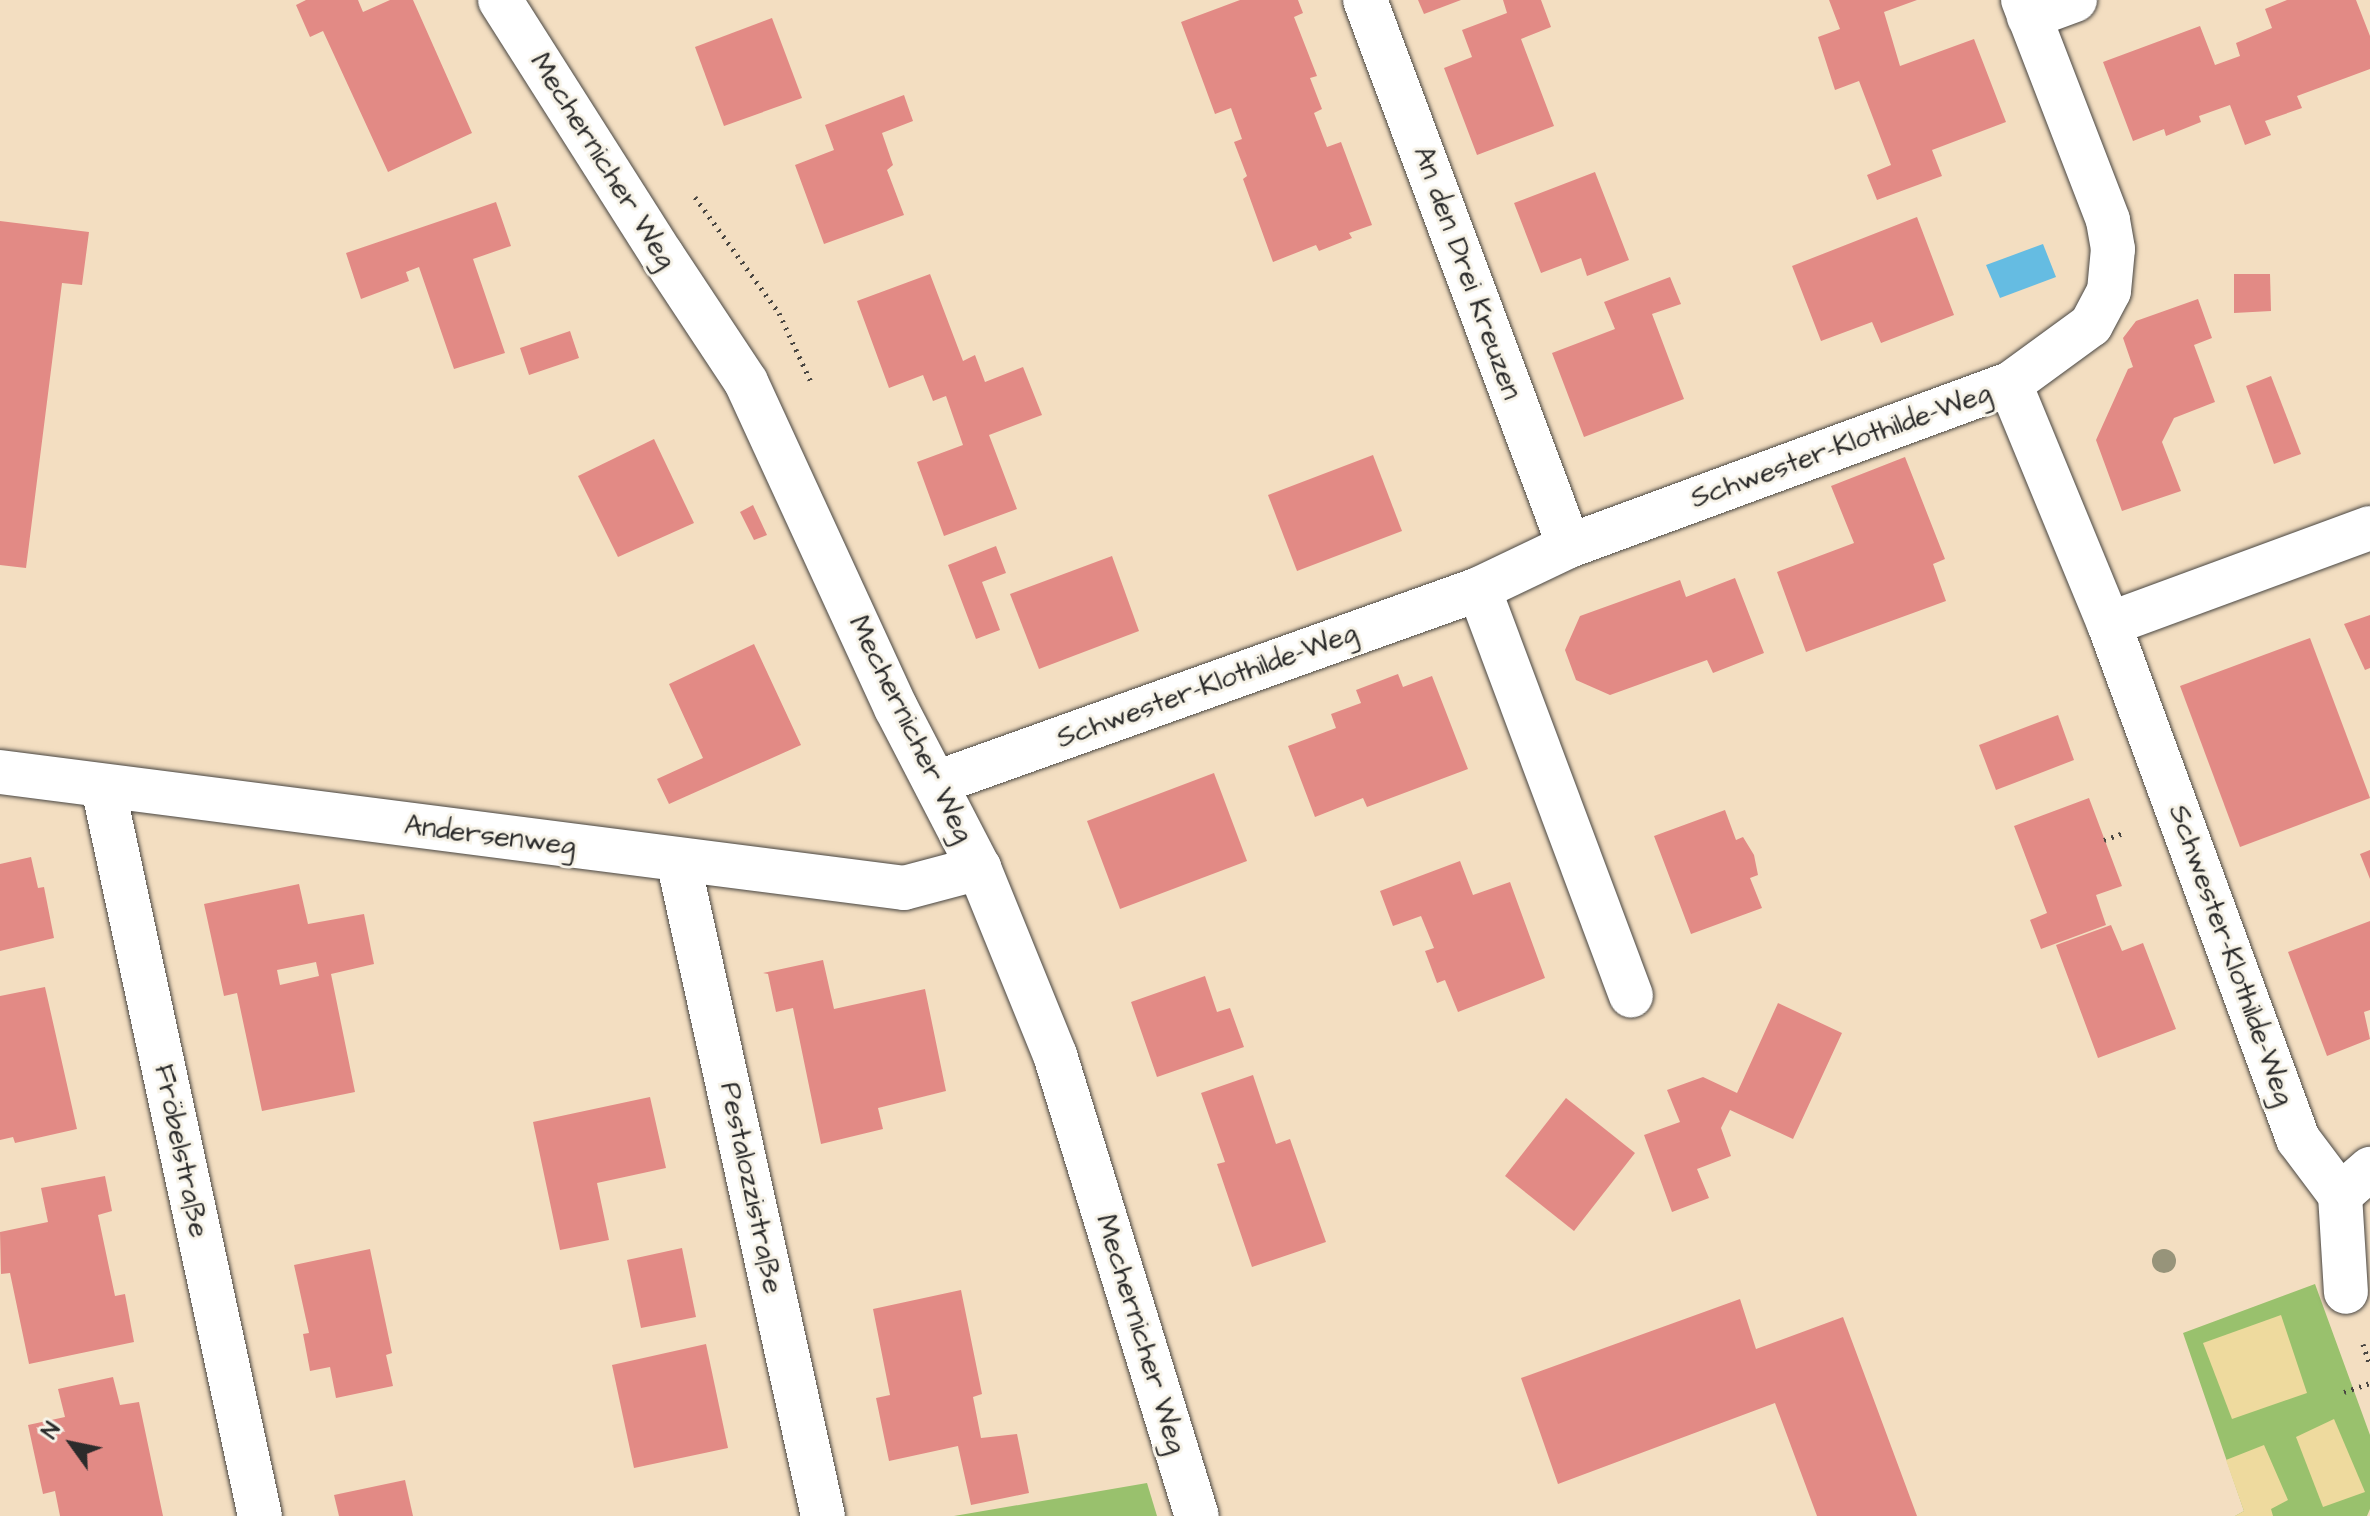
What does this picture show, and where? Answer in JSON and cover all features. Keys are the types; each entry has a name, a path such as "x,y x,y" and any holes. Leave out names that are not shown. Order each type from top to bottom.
{"street":[{"name":"Mechernicher Weg","path":"500,0 746,382 896,708 979,868 1055,1055 1197,1516"},
{"name":"An den Drei Kreuzen","path":"1365,0 1569,546"},
{"path":"2010,384 2091,325 2109,291 2113,249 2108,220 2026,9 2075,0"},
{"name":"Schwester-Klothilde-Weg","path":"936,783 1479,589 1569,546 2010,384 2109,624 2298,1139 2355,1182"},
{"path":"2109,624 2370,528"},
{"path":"1479,589 1631,995"},
{"name":"Andersenweg","path":"0,772 904,888 979,868"},
{"name":"Fröbelstraße","path":"103,787 260,1516"},
{"name":"Pestalozzistraße","path":"678,860 823,1516"},
{"path":"2346,1292 2355,1182"}],"path":[{"path":"2344,1392 2370,1383"}],"green space":[{"path":"2315,1284 2370,1435 2370,1509 2367,1516 2235,1516 2244,1511 2183,1333"},
{"path":"1147,1483 1157,1516 954,1516"}],"sand":[{"path":"2281,1315 2307,1393 2232,1419 2203,1343"},
{"path":"2334,1419 2365,1492 2323,1507 2296,1437"},
{"path":"2264,1445 2288,1500 2271,1509 2273,1516 2235,1516 2244,1511 2226,1460"}],"water":[{"path":"2043,244 2056,277 2000,298 1986,265"}],"building":[{"path":"306,0 358,0 363,12 390,0 413,0 472,133 388,172 323,31 310,37 296,5"},
{"path":"1240,0 1298,0 1303,13 1294,17 1317,76 1310,78 1322,109 1314,113 1327,147 1341,142 1372,225 1349,233 1352,238 1319,251 1316,245 1273,262 1243,179 1247,176 1234,142 1242,139 1231,108 1215,114 1181,22"},
{"path":"1418,0 1461,0 1424,14"},
{"path":"1503,0 1541,0 1551,27 1521,39 1554,126 1477,155 1444,68 1472,57 1462,30 1507,13"},
{"path":"1829,0 1917,0 1884,12 1900,66 1974,39 2006,122 1932,150 1942,176 1877,200 1867,175 1891,165 1859,81 1835,90 1818,37 1840,29"},
{"path":"2287,0 2356,0 2370,36 2370,69 2297,96 2302,108 2265,121 2271,135 2245,145 2230,105 2199,116 2201,122 2166,136 2164,129 2133,141 2103,62 2200,26 2215,65 2240,56 2236,43 2272,28 2265,9"},
{"path":"772,18 802,98 724,126 695,47"},
{"path":"904,95 913,121 882,133 893,165 887,170 904,215 824,244 795,165 834,150 825,125"},
{"path":"1595,172 1629,260 1587,276 1581,258 1541,273 1514,203"},
{"path":"496,202 511,246 473,259 505,353 454,369 419,267 406,272 409,281 361,299 346,253"},
{"path":"1917,217 1954,315 1881,343 1872,322 1821,341 1792,266"},
{"path":"0,221 89,232 82,285 62,283 26,568 0,565"},
{"path":"930,274 963,361 975,355 985,382 1023,367 1042,415 989,435 1017,509 944,536 917,462 963,445 946,396 933,401 923,375 889,388 857,301"},
{"path":"2234,274 2270,274 2271,311 2234,313"},
{"path":"1670,277 1681,304 1652,314 1684,399 1584,437 1552,353 1615,329 1604,302"},
{"path":"2198,299 2212,338 2194,345 2215,402 2174,418 2162,442 2181,491 2122,511 2096,440 2128,369 2133,367 2123,338 2136,321"},
{"path":"570,331 579,358 529,375 520,348"},
{"path":"2271,376 2301,454 2274,464 2246,386"},
{"path":"654,439 694,523 618,557 578,476"},
{"path":"1373,455 1402,531 1297,571 1268,495"},
{"path":"1905,457 1945,559 1933,564 1946,601 1806,652 1777,572 1854,543 1831,486"},
{"path":"753,505 767,535 754,540 740,512"},
{"path":"996,546 1006,573 982,582 1000,630 976,639 948,565"},
{"path":"1112,556 1139,631 1039,669 1010,594"},
{"path":"1735,578 1764,653 1713,673 1707,660 1610,695 1576,680 1565,650 1580,616 1680,580 1686,597"},
{"path":"2370,615 2370,668 2365,670 2344,624"},
{"path":"2310,638 2370,798 2240,847 2180,686"},
{"path":"754,644 801,745 669,804 657,779 703,758 669,684"},
{"path":"1398,674 1403,687 1432,676 1468,769 1367,807 1363,798 1315,817 1288,746 1336,728 1331,714 1361,703 1356,690"},
{"path":"2058,715 2074,760 1996,790 1979,745"},
{"path":"1214,773 1247,861 1120,909 1087,821"},
{"path":"2089,798 2122,886 2096,895 2106,925 2041,949 2030,920 2047,913 2014,826"},
{"path":"1725,810 1736,840 1743,837 1754,855 1758,875 1750,878 1762,908 1691,934 1654,836"},
{"path":"2370,850 2370,879 2360,854"},
{"path":"31,857 38,888 44,887 54,938 0,951 0,864"},
{"path":"1460,861 1473,895 1510,882 1545,978 1458,1012 1445,980 1437,983 1425,951 1434,948 1421,916 1393,926 1380,891"},
{"path":"299,884 308,924 364,914 374,964 331,974 355,1092 262,1111 237,993 224,996 204,904","holes":["316,962 319,976 280,985 277,970"]},
{"path":"2370,921 2370,1010 2364,1012 2370,1039 2327,1056 2288,952"},
{"path":"2111,925 2122,951 2143,943 2176,1029 2098,1058 2056,945"},
{"path":"823,960 834,1009 925,989 946,1091 878,1108 883,1129 821,1144 793,1008 776,1012 768,974 763,973"},
{"path":"1205,976 1217,1012 1230,1008 1244,1047 1157,1077 1131,1002"},
{"path":"45,987 77,1129 15,1143 13,1137 0,1140 0,996"},
{"path":"1778,1003 1842,1033 1793,1139 1730,1110 1721,1128 1731,1156 1697,1169 1709,1198 1672,1212 1644,1135 1680,1122 1667,1090 1703,1077 1737,1093"},
{"path":"1253,1075 1276,1144 1290,1139 1326,1242 1252,1267 1217,1164 1225,1162 1201,1093"},
{"path":"650,1097 666,1168 597,1183 609,1240 560,1250 533,1122"},
{"path":"1566,1098 1635,1153 1574,1231 1505,1176"},
{"path":"105,1176 112,1211 98,1215 115,1296 125,1294 134,1342 29,1364 10,1273 1,1274 0,1232 48,1222 41,1188"},
{"path":"682,1248 696,1317 641,1328 627,1260"},
{"path":"370,1249 392,1353 386,1355 393,1386 336,1398 330,1367 310,1371 303,1334 309,1333 294,1265"},
{"path":"961,1290 982,1394 973,1397 981,1438 1017,1434 1029,1493 971,1505 958,1446 889,1461 876,1398 890,1395 873,1309"},
{"path":"1740,1299 1756,1349 1843,1317 1917,1516 1817,1516 1775,1403 1558,1484 1521,1378"},
{"path":"706,1344 728,1448 634,1468 612,1365"},
{"path":"113,1377 120,1405 139,1402 163,1516 60,1516 55,1491 43,1494 28,1425 65,1417 58,1389"},
{"path":"405,1480 413,1516 339,1516 334,1495"}]}
